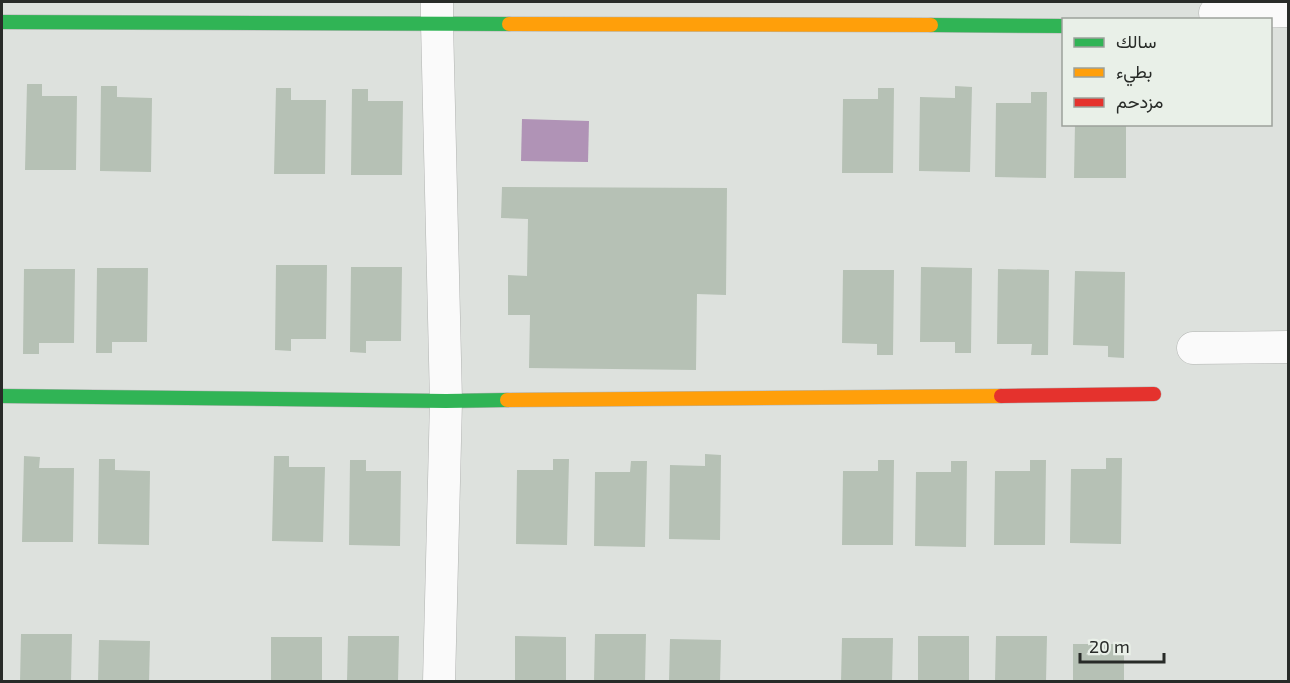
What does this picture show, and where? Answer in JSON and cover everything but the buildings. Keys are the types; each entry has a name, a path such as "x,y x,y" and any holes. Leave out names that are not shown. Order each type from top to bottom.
{"street":[{"path":"1215,13 1288,11"},
{"path":"2,22 437,12 1062,26"},
{"path":"437,12 446,401 439,681"},
{"path":"1193,348 1288,347"},
{"path":"2,396 446,401 1154,394"}],"shaded area":[{"path":"522,119 589,121 588,162 521,161"}],"traffic: fast":[{"path":"2,22 509,24"},
{"path":"931,25 1062,26"},
{"path":"2,396 507,400"}],"traffic: slow":[{"path":"509,24 931,25"},
{"path":"507,400 1001,396"}],"traffic: jam":[{"path":"1001,396 1154,394"}]}
